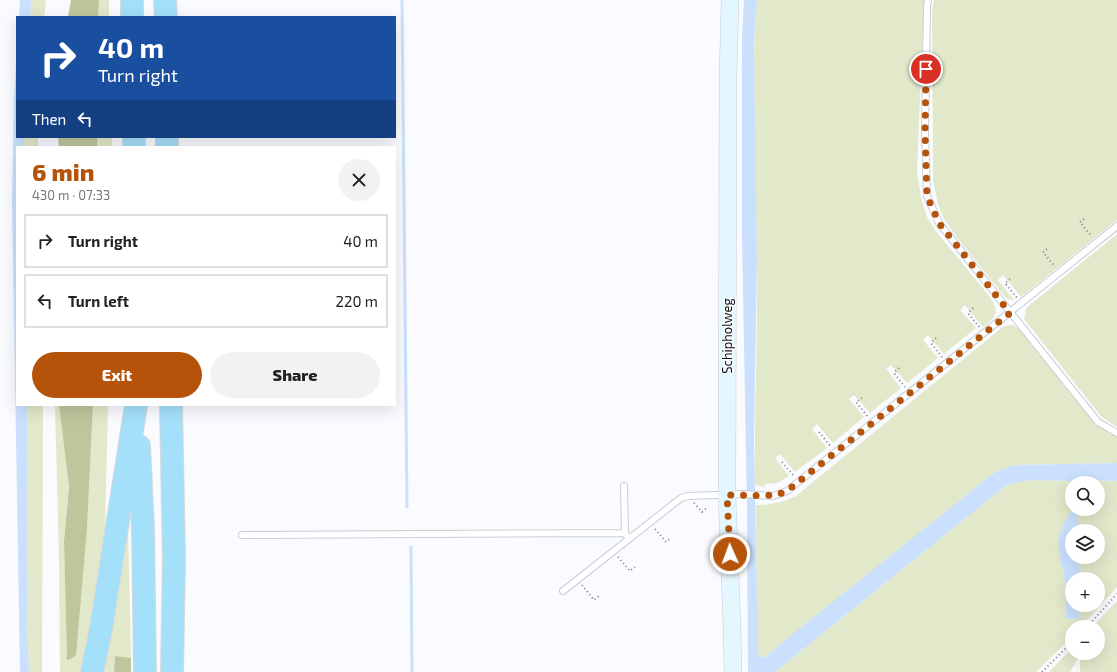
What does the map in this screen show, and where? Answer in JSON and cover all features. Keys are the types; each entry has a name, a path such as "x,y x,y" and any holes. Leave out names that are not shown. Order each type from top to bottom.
{"highway":[{"path":"132,0 132,16"},
{"path":"165,0 166,16"},
{"path":"92,672 101,629 137,406"},
{"path":"137,406 143,530 144,672"},
{"path":"171,406 174,559 172,672"},
{"path":"174,559 184,672"}],"main road":[{"name":"Schipholweg","path":"730,0 728,78 727,495 733,672"}],"lane":[{"path":"928,0 925,132 927,196 939,223 1010,313 1098,422 1117,433"},
{"path":"563,591 613,551 627,536 650,522 680,498 688,496 744,494 773,496 781,494 799,482 1117,226"},
{"path":"624,486 627,536"},
{"path":"242,535 627,536"}],"path":[{"path":"1084,219 1080,222 1097,243"},
{"path":"1047,249 1043,252 1060,272"},
{"path":"1010,279 1005,283 1022,303"},
{"path":"973,308 968,313 984,333"},
{"path":"936,338 931,343 947,363"},
{"path":"899,368 894,372 910,393"},
{"path":"862,398 856,402 873,422"},
{"path":"819,432 835,452"},
{"path":"782,462 799,482"},
{"path":"688,496 702,512 707,508"},
{"path":"650,522 666,542 671,538"},
{"path":"613,551 630,571 635,567"},
{"path":"577,580 594,600 599,596"},
{"path":"1093,620 1117,594"},
{"path":"1042,672 1065,649"}],"green space":[{"path":"31,0 46,0 44,16 30,16"},
{"path":"71,0 99,0 98,16 68,16"},
{"path":"99,0 109,0 109,16 98,16"},
{"path":"757,0 924,0 917,171 921,198 927,217 935,230 990,297 995,306 994,317 983,327 965,305 960,310 976,328 944,354 928,335 923,340 938,358 907,383 891,365 886,369 901,388 870,413 854,395 849,399 864,417 833,443 817,424 812,429 827,448 795,472 780,454 775,458 789,476 778,483 765,484 765,487 755,485 757,286 754,64"},
{"path":"934,0 1117,0 1117,220 1021,297 1003,275 998,280 1015,301 1005,297 956,236 944,219 938,204 933,180 932,10"},
{"path":"24,138 38,138 38,146 24,146"},
{"path":"58,138 97,138 97,146 59,146"},
{"path":"97,138 112,138 112,146 97,146"},
{"path":"1117,234 1117,427 1102,417 1024,319 1026,308"},
{"path":"1013,325 1020,330 1085,412 1107,432 1117,437 1117,463 1016,465 994,473 767,656 761,658 757,652 756,505 777,503 796,496 1004,326"},
{"path":"27,406 43,406 42,672 29,672 27,615"},
{"path":"55,406 59,406 69,487 64,541 67,659 87,528 93,406 108,406 105,529 83,672 60,672"},
{"path":"59,406 93,406 87,528 76,655 67,660 64,541 69,487"},
{"path":"127,479 131,658 115,656 114,672 96,672"},
{"path":"1044,480 1065,481 1065,516 1068,516 1064,523 1060,561 1064,572 1065,612 1066,618 1079,619 1079,612 1094,612 1087,620 1065,620 1065,644 1036,672 775,672 1003,488 1018,482"},
{"path":"1105,481 1117,481 1117,587 1105,600 1105,572 1079,572 1079,564 1105,564 1105,524 1078,524 1078,516 1105,516"},
{"path":"1117,601 1117,672 1080,672 1080,660 1105,660 1105,620 1099,620"},
{"path":"1065,655 1065,660 1077,660 1070,672 1049,672"},
{"path":"115,656 131,658 131,672 114,672"}],"water":[{"path":"20,0 31,0 30,16 19,16"},
{"path":"744,0 757,0 754,44 757,259 754,440 758,654 761,658 767,656 994,473 1016,465 1117,463 1117,481 1105,481 1105,476 1065,476 1065,481 1035,480 1018,482 1003,488 775,672 748,672 747,508 742,235 742,37"},
{"path":"16,63 16,138 24,138 24,146 16,146 16,406 27,406 27,615 29,672 20,672 12,201"},
{"path":"1068,516 1078,516 1078,524 1065,524 1065,564 1079,564 1079,572 1065,572 1065,595 1064,572 1060,561 1058,540 1064,523"},
{"path":"1066,612 1079,612 1079,619 1066,618"}],"waterway":[{"path":"402,0 407,507"},
{"path":"411,547 412,672"}],"route":[{"path":"730,554 727,495 744,494 773,496 787,491 1010,313 939,223 927,196 925,132 926,69"}]}
